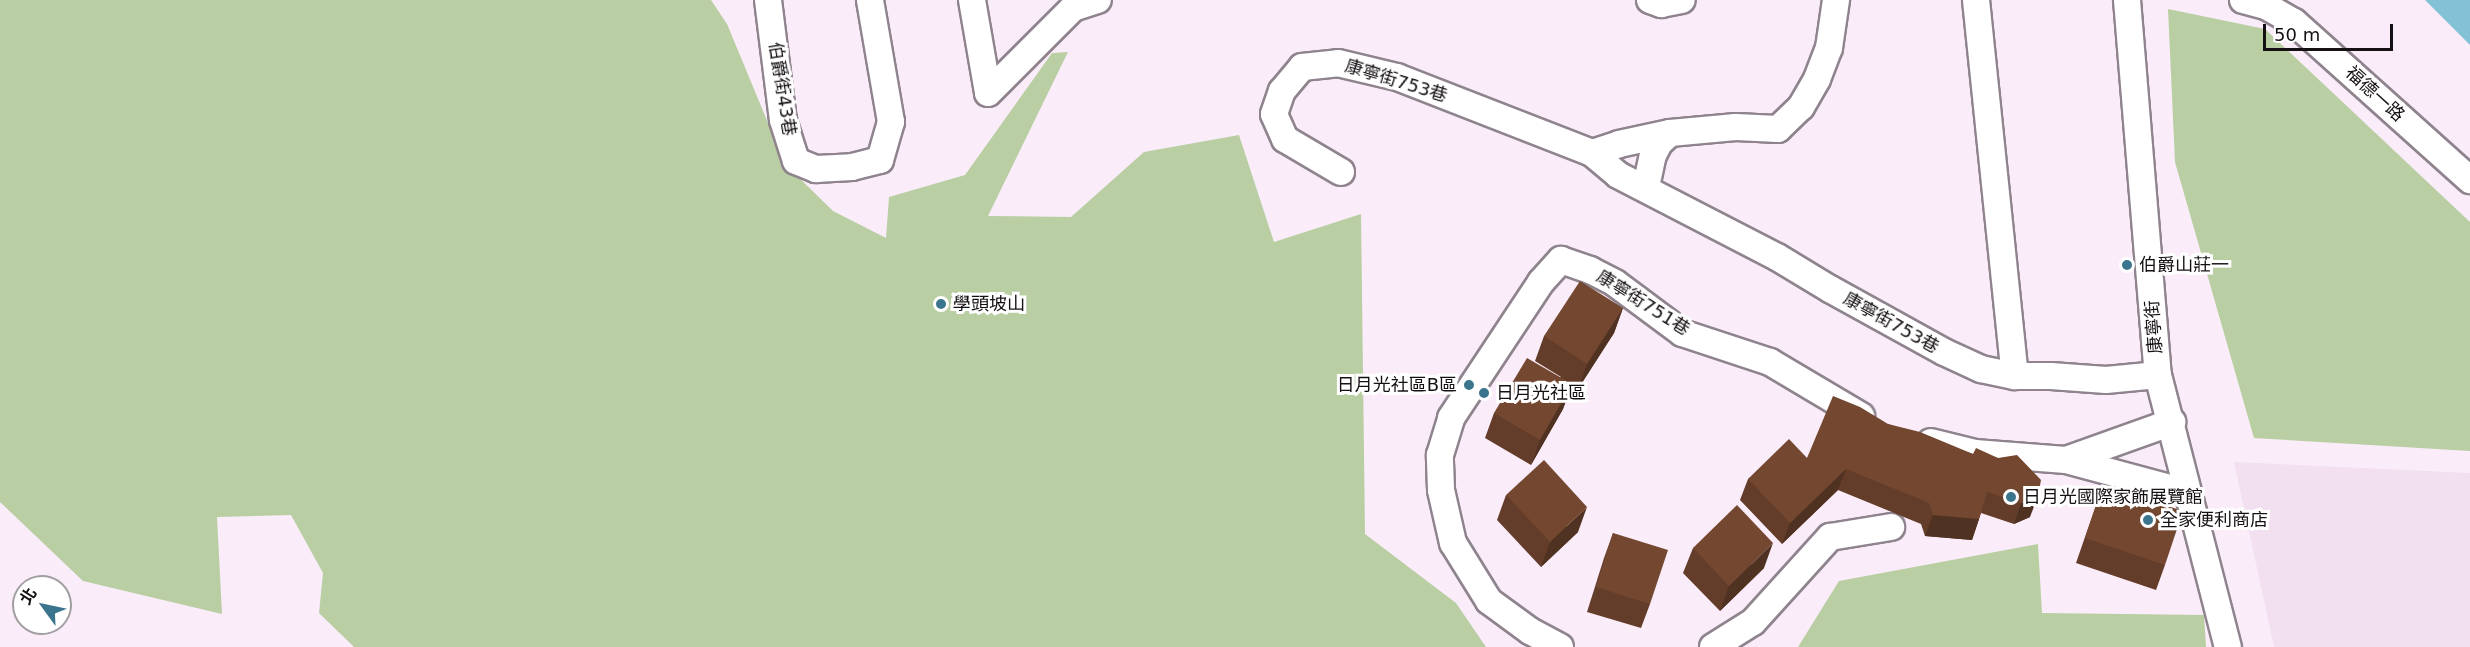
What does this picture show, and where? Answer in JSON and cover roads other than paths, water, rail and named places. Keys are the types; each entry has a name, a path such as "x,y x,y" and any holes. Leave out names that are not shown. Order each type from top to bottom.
{"street":[{"name":"伯爵街43巷","path":"768,0 783,120 796,161 816,169 852,167 880,160 891,122 870,0"},
{"path":"972,0 988,93 1072,4 1098,0"},
{"path":"1646,0 1672,4 1682,0"},
{"path":"1592,153 1619,144 1670,133 1736,127 1779,129 1801,107 1817,79 1829,48 1836,0"},
{"path":"1976,0 2015,376"},
{"name":"康寧街","path":"2127,0 2158,375 2172,422 2228,647"},
{"name":"福德一路","path":"2243,0 2266,6 2294,22 2470,180"},
{"name":"康寧街753巷","path":"1341,172 1285,139 1274,114 1282,91 1302,67 1338,63 1397,77 1592,153 1610,170 1777,257 1944,352 1981,369 2015,376 2051,375 2106,380 2158,375"},
{"path":"1646,187 1653,155 1659,143 1670,133"},
{"name":"康寧街751巷","path":"1560,647 1530,631 1489,601 1458,553 1452,543 1441,490 1440,455 1451,418 1541,282 1561,260 1615,283 1682,333 1770,363 1878,426"},
{"path":"2066,460 2172,422"},
{"path":"1910,437 1975,453 2066,460 2188,493"},
{"path":"1713,647 1753,622 1830,537 1891,527"}],"water":[{"path":"2425,0 2470,0 2470,45"}],"place":[{"name":"伯爵山莊一","path":"2127,265"},
{"name":"學頭坡山","path":"941,304"},
{"name":"日月光社區B區","path":"1469,385"},
{"name":"日月光社區","path":"1484,393"},
{"name":"日月光國際家飾展覽館","path":"2011,497"},
{"name":"全家便利商店","path":"2148,520"}]}
